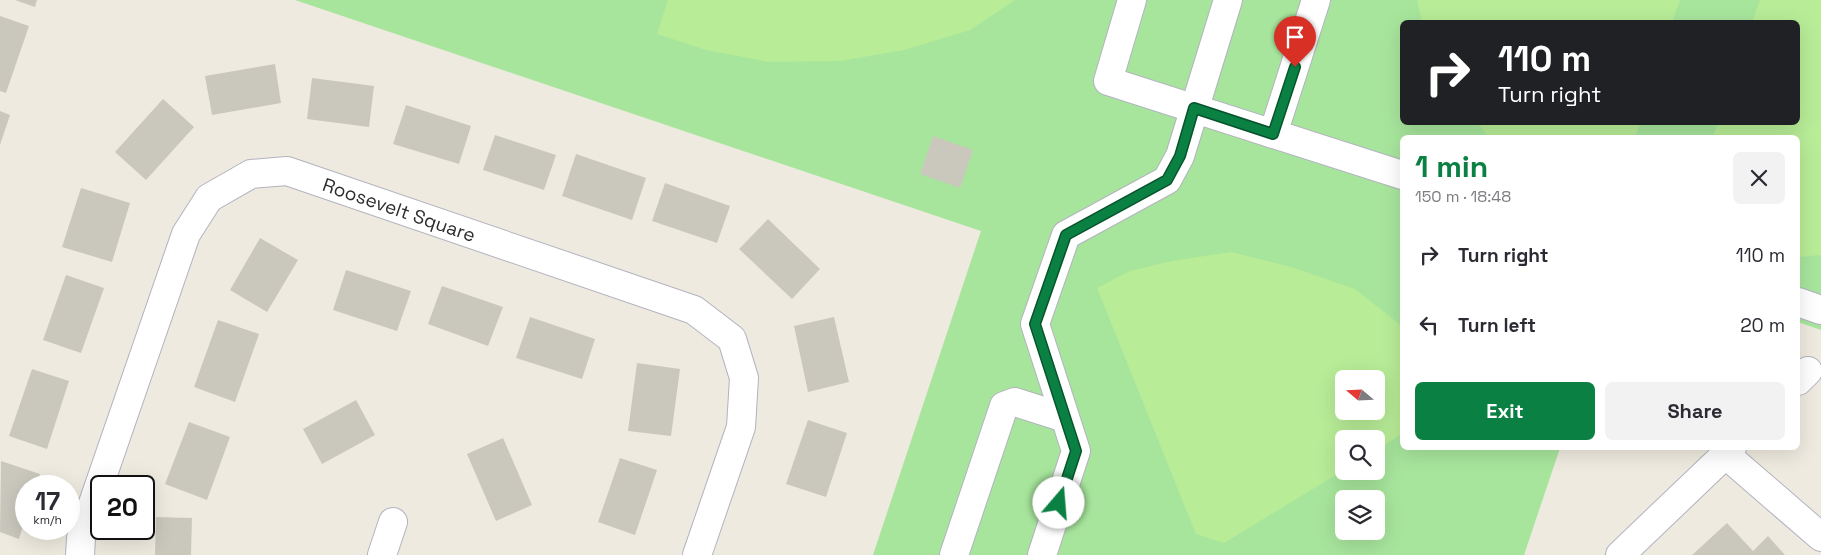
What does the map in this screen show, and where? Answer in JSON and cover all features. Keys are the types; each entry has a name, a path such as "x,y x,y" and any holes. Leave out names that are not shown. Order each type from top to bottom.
{"street":[{"path":"1132,0 1108,81 1400,174"},
{"path":"1042,555 1076,451 1035,324 1066,235 1167,180 1180,156 1228,0"},
{"path":"1273,134 1316,0"},
{"name":"Roosevelt Square","path":"80,555 81,538 186,234 209,198 251,174 288,172 694,310 732,339 744,378 740,427 696,555"},
{"path":"1800,303 1821,310"},
{"path":"954,555 1004,406 1015,402 1065,418"},
{"path":"1620,555 1728,451 1818,530"},
{"path":"382,555 393,522"}],"green space":[{"path":"295,0 1821,0 1821,330 1800,323 1800,135 1400,135 1400,450 1559,450 1524,555 873,555 981,231"},
{"path":"668,0 1015,0 970,30 904,50 840,61 769,62 706,50 657,34"},
{"path":"1417,0 1680,0 1673,20 1422,20"},
{"path":"1760,0 1821,0 1821,255 1800,257 1800,135 1714,135 1717,125 1800,125 1800,20 1753,20"},
{"path":"1479,125 1639,125 1636,135 1487,135"},
{"path":"1231,252 1291,267 1355,289 1400,326 1400,435 1385,444 1385,430 1335,430 1335,475 1224,543 1196,534 1097,288 1130,271 1172,261"}],"building":[{"path":"15,0 37,0 35,7"},
{"path":"0,16 29,26 6,93 0,91"},
{"path":"275,64 281,103 212,115 205,76"},
{"path":"312,78 374,86 369,127 307,119"},
{"path":"163,99 194,127 146,180 115,152"},
{"path":"406,105 471,126 459,164 393,144"},
{"path":"0,111 10,115 0,145"},
{"path":"495,135 556,155 544,190 483,170"},
{"path":"933,136 973,150 960,188 920,174"},
{"path":"576,154 646,178 632,220 562,196"},
{"path":"665,183 730,206 717,243 652,221"},
{"path":"81,188 130,203 112,262 62,247"},
{"path":"768,219 820,269 792,299 739,249"},
{"path":"260,238 298,260 267,312 230,290"},
{"path":"346,270 411,291 397,331 333,310"},
{"path":"66,275 104,288 81,353 43,340"},
{"path":"442,286 503,307 488,346 428,324"},
{"path":"530,317 595,339 582,379 516,358"},
{"path":"834,317 849,382 808,392 794,326"},
{"path":"218,320 259,334 235,402 194,387"},
{"path":"637,363 680,369 671,436 628,431"},
{"path":"32,369 69,381 47,449 9,436"},
{"path":"356,400 375,435 322,464 303,429"},
{"path":"808,420 847,433 826,497 786,484"},
{"path":"189,422 230,437 207,500 165,484"},
{"path":"503,438 532,505 496,521 467,454"},
{"path":"620,458 657,470 635,535 598,522"},
{"path":"1,461 40,474 15,475 15,538 0,532"},
{"path":"156,517 192,518 191,555 155,555"},
{"path":"1727,523 1753,551 1768,536 1785,555 1692,555"}],"route":[{"path":"1059,503 1076,451 1035,324 1066,235 1130,202 1167,180 1180,156 1194,108 1273,134 1295,67"}]}
